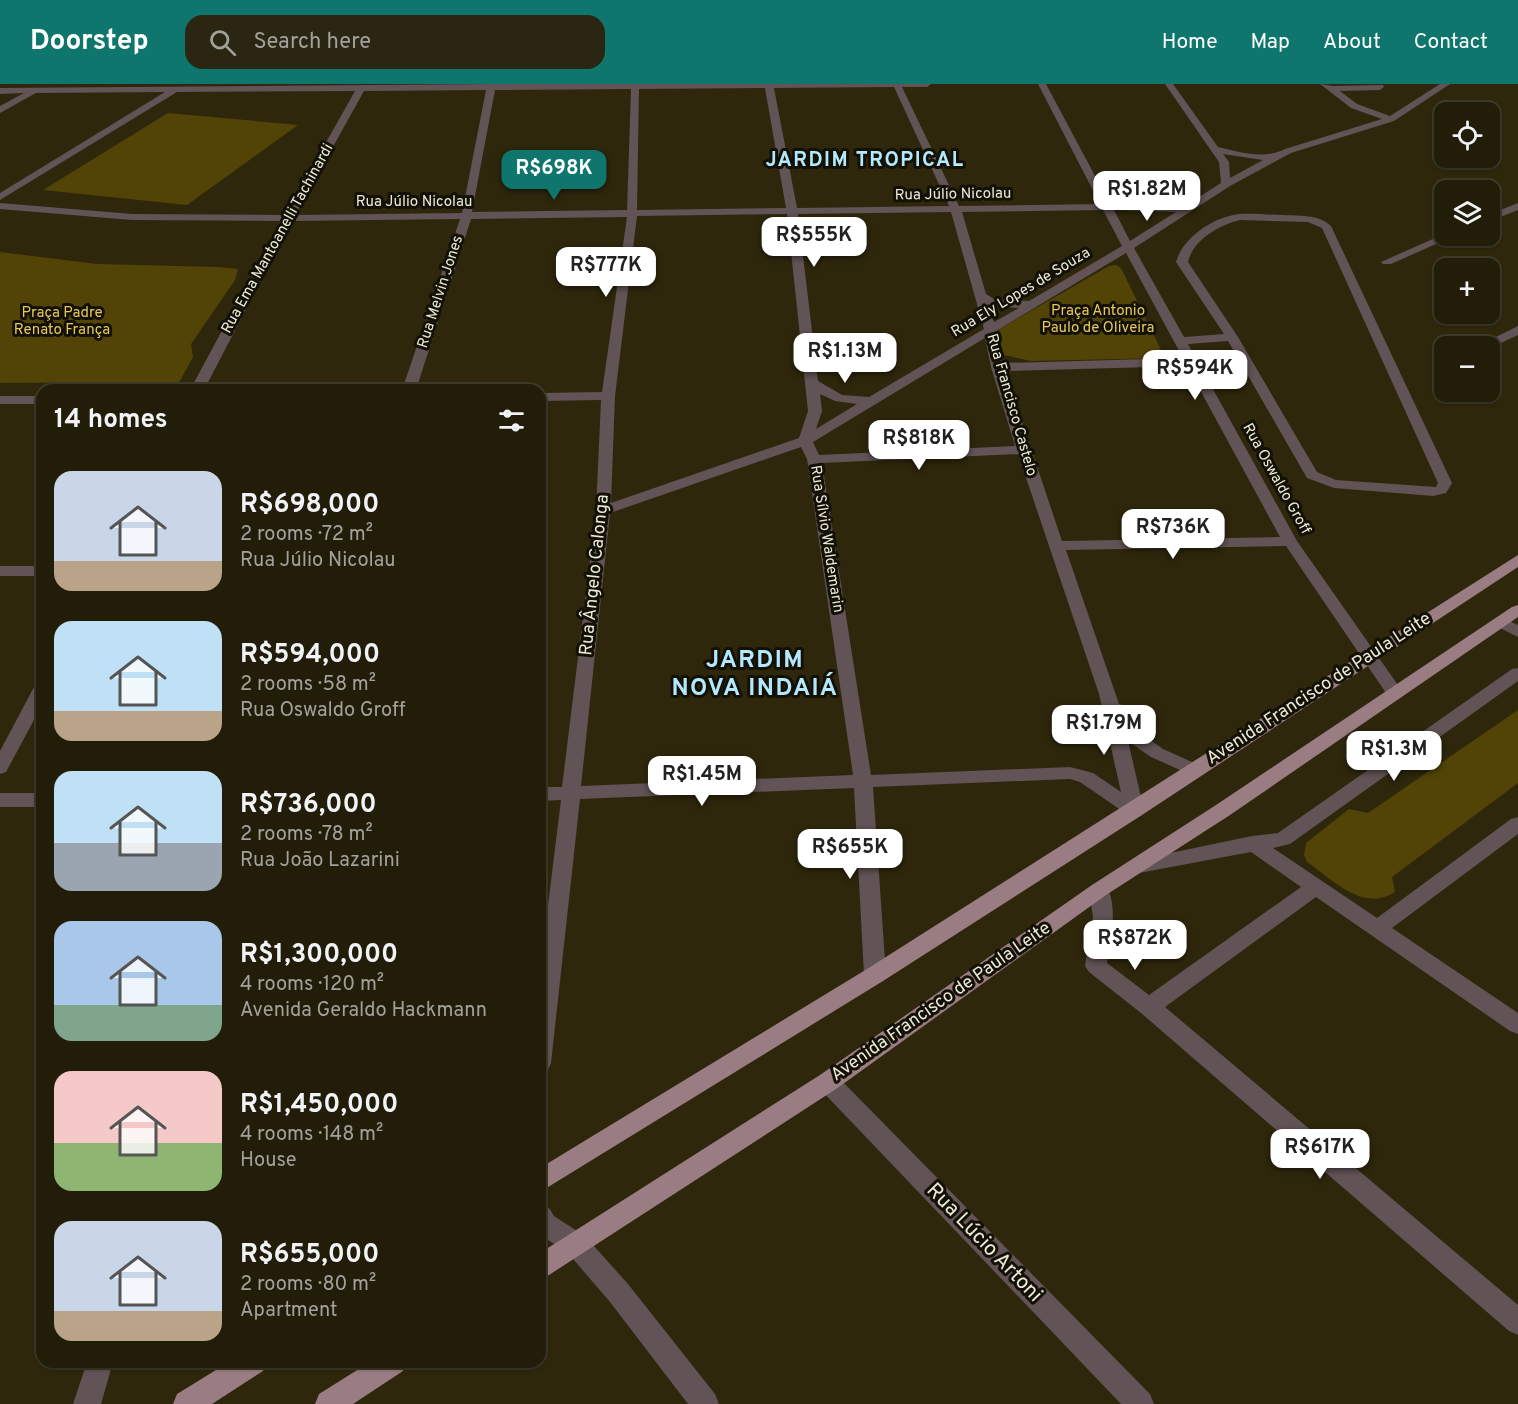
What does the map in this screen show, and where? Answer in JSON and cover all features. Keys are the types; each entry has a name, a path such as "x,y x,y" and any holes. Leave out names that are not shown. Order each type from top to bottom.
{"main road":[{"name":"Avenida Francisco de Paula Leite","path":"546,1177 875,975 1135,810 1518,560"},
{"name":"Avenida Francisco de Paula Leite","path":"546,1264 828,1082 1099,890 1139,866 1518,610"},
{"path":"187,1404 244,1368"},
{"path":"329,1404 385,1368"}],"street":[{"path":"0,91 66,87 293,86 361,89 404,86 491,87 509,85 927,84"},
{"name":"Rua Oswaldo Groff","path":"1042,84 1128,247 1290,541 1394,692"},
{"path":"1169,84 1224,162 1226,184"},
{"name":"Rua Ely Lopes de Souza","path":"603,511 805,441 990,330 1029,304 1128,247 1226,184 1288,151 1390,119 1446,84"},
{"name":"Rua Francisco Castelo","path":"897,85 956,210 1023,450 1108,694 1135,810"},
{"name":"Rua Ângelo Calonga","path":"546,1013 603,511 608,396 632,214 635,86"},
{"name":"Rua Sílvio Waldemarin","path":"769,86 792,212 815,411 805,441 814,459 862,783 875,975"},
{"path":"0,197 178,87"},
{"name":"Rua Melvin Jones","path":"411,384 466,217 491,87"},
{"path":"1328,87 1354,105 1390,119"},
{"path":"1328,87 1380,87"},
{"name":"Rua Ema Mantoanelli Tachinardi","path":"200,384 288,218 361,89"},
{"path":"0,110 38,90"},
{"path":"1214,149 1236,155 1277,158"},
{"name":"Rua Júlio Nicolau","path":"0,206 132,217 288,218 1107,207 1188,209"},
{"path":"1500,214 1518,206"},
{"path":"1228,218 1310,219 1326,226 1445,483 1441,490 1433,492 1334,484 1312,475 1232,336 1182,262 1182,255 1187,249 1228,218"},
{"path":"1387,262 1434,242"},
{"path":"980,296 992,302 1029,304"},
{"path":"1500,338 1518,330"},
{"path":"1180,341 1232,336"},
{"path":"998,367 1191,362"},
{"path":"812,382 827,395 845,400 871,401"},
{"path":"546,397 608,396"},
{"path":"0,400 36,400"},
{"path":"814,459 1023,450"},
{"path":"1055,546 1290,541"},
{"path":"0,571 36,570"},
{"path":"1500,622 1518,632"},
{"path":"1139,866 1190,858 1283,838 1518,673"},
{"name":"Rua Francisco Castelo","path":"1108,694 1134,737 1157,753 1195,770"},
{"path":"0,768 36,700"},
{"path":"546,794 1070,773 1086,777 1135,810"},
{"path":"0,800 36,800"},
{"path":"1378,928 1518,824"},
{"path":"1252,843 1518,1025"},
{"path":"1149,1007 1317,886"},
{"path":"1099,890 1103,917 1096,966 1149,1007 1518,1322"},
{"name":"Rua Lúcio Artoni","path":"828,1082 1140,1404"},
{"path":"546,1225 576,1244 619,1293 705,1404"},
{"path":"87,1404 98,1368"}],"green space":[{"path":"168,113 298,125 187,205 43,190"},
{"name":"Praça Padre Renato França","path":"0,252 97,264 238,269 235,280 191,344 193,357 180,381 173,384 0,383"},
{"name":"Praça Antonio Paulo de Oliveira","path":"1116,265 1121,268 1165,358 1031,361 1004,355 996,331 1109,266"},
{"path":"1518,710 1518,783 1392,877 1395,892 1371,899 1360,896 1337,884 1307,862 1304,855 1306,843 1349,809 1368,813"}],"district":[{"name":"JARDIM TROPICAL","path":"865,161"},
{"name":"JARDIM NOVA INDAIÁ","path":"755,675"}]}
